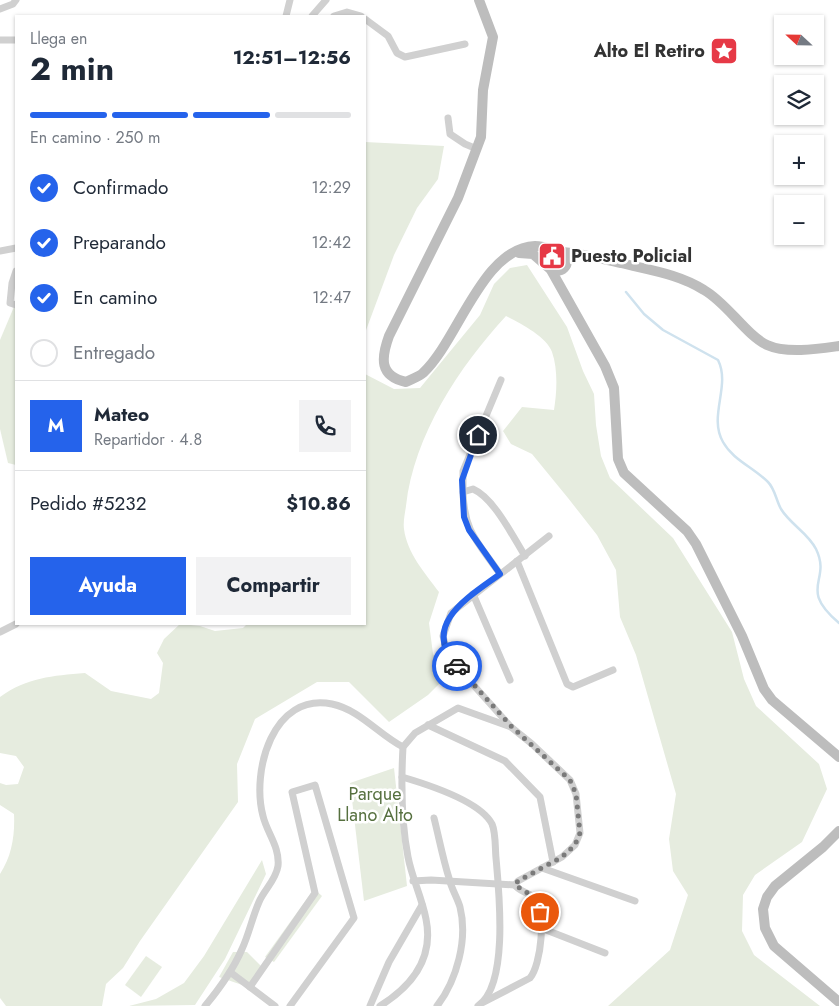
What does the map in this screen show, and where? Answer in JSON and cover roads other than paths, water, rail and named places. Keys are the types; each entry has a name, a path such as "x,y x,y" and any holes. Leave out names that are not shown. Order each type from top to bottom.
{"street":[{"path":"0,9 12,4 16,0"},
{"path":"286,15 290,0"},
{"path":"313,15 326,0"},
{"path":"480,0 493,37 483,90 483,127 477,149 454,207 389,336 382,355 387,371 396,380 406,382 422,374 441,351 481,284 497,265 516,253 534,246 601,258 671,274 692,283 716,298 758,339 768,345 804,349 839,346"},
{"path":"337,15 347,12 357,15"},
{"path":"366,19 374,23 388,36 397,53 405,57 465,44"},
{"path":"0,40 15,40"},
{"path":"448,118 450,134 477,149"},
{"path":"0,250 15,248"},
{"path":"560,252 566,257 560,288"},
{"path":"560,252 548,256 550,269 605,366 614,388 618,459 624,473 686,530 696,544 742,636 764,689 772,700 839,757"},
{"path":"516,253 534,254 550,269 557,272 578,260 601,258"},
{"path":"15,275 10,297 10,303 15,305"},
{"path":"500,574 469,530 464,517 463,471 501,380"},
{"path":"463,492 473,489 486,499 525,556"},
{"path":"515,885 518,881 553,862 575,845 580,833 576,794 570,780 512,727 452,660 446,649 443,636 451,613 548,536"},
{"path":"517,561 567,684 573,687 613,670"},
{"path":"473,594 510,680"},
{"path":"0,632 15,624"},
{"path":"205,1006 230,972 242,950 259,902 274,878 278,866 278,854 263,816 261,791 265,756 280,722 289,712 300,707 331,704 352,711 389,740 403,747"},
{"path":"380,1006 396,996 410,983 424,960 428,939 422,904 413,881 403,825 403,747 415,732 458,708 512,727"},
{"path":"428,725 505,761 540,797 553,862"},
{"path":"402,778 472,804 492,825 502,924 500,945 492,981 481,1004"},
{"path":"250,987 315,893 292,796 294,790 312,785 317,786 354,918 290,1006"},
{"path":"434,818 449,881 460,909 462,935 459,957 451,984 440,1005"},
{"path":"839,831 823,847 775,886 763,909 765,928 774,946 839,1002"},
{"path":"542,868 635,902"},
{"path":"413,881 515,885 534,897 538,904 540,949 534,974 530,978 481,1004"},
{"path":"370,1006 389,962 422,904"},
{"path":"540,928 605,953"},
{"path":"230,972 275,1006"}],"waterway":[{"path":"626,292 644,314 663,330 718,360 722,380 718,422 723,442 732,454 768,482 779,506 813,543 820,560 817,592 820,601 827,611 839,623"}],"place":[{"name":"Alto El Retiro","path":"724,51"},
{"name":"Puesto Policial","path":"552,256"}],"park label":[{"name":"Parque Llano Alto","path":"375,804"}]}
